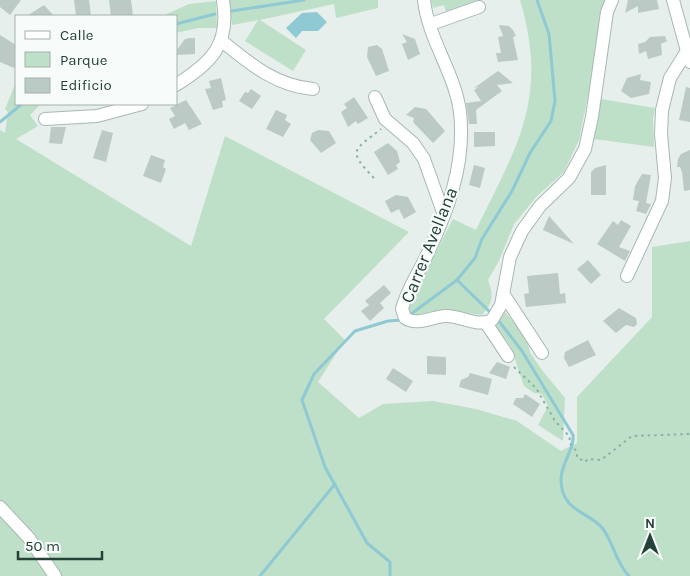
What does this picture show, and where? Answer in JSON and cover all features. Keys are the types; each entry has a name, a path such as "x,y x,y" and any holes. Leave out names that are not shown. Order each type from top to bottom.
{"street":[{"path":"178,83 203,64 222,41 224,28 223,0"},
{"name":"Carrer Avellana","path":"424,0 430,24 456,93 460,112 460,155 452,194 403,304 403,315 413,321 444,316 486,323"},
{"path":"508,356 486,323 492,320 504,296 510,257 522,230 540,206 568,178 584,149 592,117 607,12 612,0"},
{"path":"627,276 662,201 666,178 661,134 662,110 670,78 689,56 673,0"},
{"path":"430,24 478,7"},
{"path":"222,41 268,76 291,86 313,89"},
{"path":"375,97 390,123 412,143 424,159 444,215"},
{"path":"45,119 97,116 138,105"},
{"path":"504,296 542,353"},
{"path":"0,508 29,538 55,576"}],"path":[{"path":"374,178 358,162 356,150 390,123"},
{"path":"508,356 513,366 536,388 555,421 570,437 569,442 577,452 577,457 585,462 588,458 601,460 632,436 690,434"}],"green space":[{"path":"229,0 378,0 378,8 336,18 334,4 260,20 306,50 293,71 245,41 258,20 232,25"},
{"path":"431,0 479,0 446,12 444,5 433,8"},
{"path":"520,0 605,0 601,10 593,71 579,140 564,172 538,195 514,224 499,261 488,280 492,295 488,307 482,315 452,311 413,316 408,308 412,298 453,219 476,230 505,172 525,120 530,93 531,65 528,34"},
{"path":"216,1 217,28 198,28 178,33 178,15 164,15 189,4"},
{"path":"15,84 15,105 40,105 30,115 38,126 16,139 191,246 225,136 409,232 324,319 345,340 318,382 359,418 383,404 433,401 476,409 517,421 561,451 577,443 577,397 652,317 652,247 690,241 690,576 0,576 0,130 5,133 8,112 5,109"},
{"path":"601,99 655,108 653,119 654,147 594,139"},
{"path":"505,312 526,337 530,352 541,369 565,398 563,441 538,425 548,406 542,394 534,393 524,386 511,347 495,325"}],"water":[{"path":"317,12 327,22 318,31 302,31 296,38 286,28 302,13"}],"building":[{"path":"0,0 21,0 10,15 0,7"},
{"path":"74,0 89,0 91,15 76,15"},
{"path":"109,0 131,0 133,15 111,15"},
{"path":"628,0 657,0 659,9 638,13 638,6 625,13"},
{"path":"44,5 53,15 29,15"},
{"path":"499,25 509,26 513,30 516,36 513,37 518,60 498,62 496,53 501,53 498,37 503,36"},
{"path":"402,34 415,39 420,54 408,60 402,44 407,42"},
{"path":"0,35 15,44 15,66 14,68 0,62"},
{"path":"665,36 667,41 661,44 662,55 648,59 646,51 639,54 638,44 645,42 650,37"},
{"path":"195,38 195,54 178,55 178,48 185,39"},
{"path":"377,45 382,49 389,71 376,76 367,57 368,47"},
{"path":"498,71 513,83 497,85 502,91 476,110 477,124 469,124 466,103 481,101 474,90 479,87 474,88"},
{"path":"641,74 640,80 651,82 649,94 631,98 621,91 627,78"},
{"path":"221,78 226,100 222,101 223,107 213,110 205,89 211,88 209,81"},
{"path":"686,87 690,88 690,122 679,120"},
{"path":"251,89 261,96 252,109 239,101 245,92 248,93"},
{"path":"354,97 368,118 358,124 356,121 348,127 341,112 347,108 344,104"},
{"path":"186,100 202,124 189,130 185,123 174,129 169,119 175,116 170,108"},
{"path":"415,107 426,109 445,131 433,143 413,122 414,118 406,115"},
{"path":"276,110 287,115 285,120 291,124 283,137 266,129"},
{"path":"51,127 66,127 62,144 49,143"},
{"path":"102,130 113,133 106,162 93,158"},
{"path":"318,130 329,131 336,143 321,153 310,140 312,133"},
{"path":"474,132 495,132 495,146 474,147"},
{"path":"388,143 397,151 400,162 396,165 398,169 388,175 374,152"},
{"path":"690,150 690,190 684,191 682,172 680,167 677,167 678,159 681,154"},
{"path":"151,155 165,160 163,167 166,169 161,183 143,176"},
{"path":"474,165 485,168 480,188 469,185"},
{"path":"606,165 606,195 591,195 591,172 595,168"},
{"path":"642,174 651,175 646,203 651,204 646,214 636,211 639,201 633,200 635,186"},
{"path":"396,195 408,197 416,212 404,219 399,209 391,213 385,201"},
{"path":"549,216 574,244 543,230"},
{"path":"621,220 631,226 619,247 630,251 625,261 597,244 613,221 618,225"},
{"path":"588,260 601,275 591,284 577,269"},
{"path":"558,273 560,294 565,293 566,303 526,307 524,294 529,293 527,276"},
{"path":"384,285 391,293 380,303 384,308 370,321 361,311 369,305 365,301"},
{"path":"619,308 636,318 637,324 634,327 626,325 616,333 603,321"},
{"path":"588,340 596,355 569,367 564,358 565,352"},
{"path":"427,356 446,357 446,375 427,374"},
{"path":"497,362 510,367 506,379 489,373"},
{"path":"393,368 413,381 406,392 386,379"},
{"path":"470,373 492,379 488,395 459,387 461,380 468,377"},
{"path":"525,394 540,404 532,417 513,404 516,398 523,398"}],"waterway":[{"path":"232,11 304,0"},
{"path":"411,314 457,280 475,258 482,239 512,191 530,153 551,121 555,101 549,34 537,0"},
{"path":"178,23 215,14"},
{"path":"0,122 21,105"},
{"path":"457,280 490,312"},
{"path":"390,576 390,562 367,543 325,467 302,400 314,374 355,331 388,321 402,320"},
{"path":"498,320 522,351 573,435 572,445 561,479 562,490 566,499 577,510 591,518 603,529 621,565 629,576"},
{"path":"260,576 335,484"}]}
